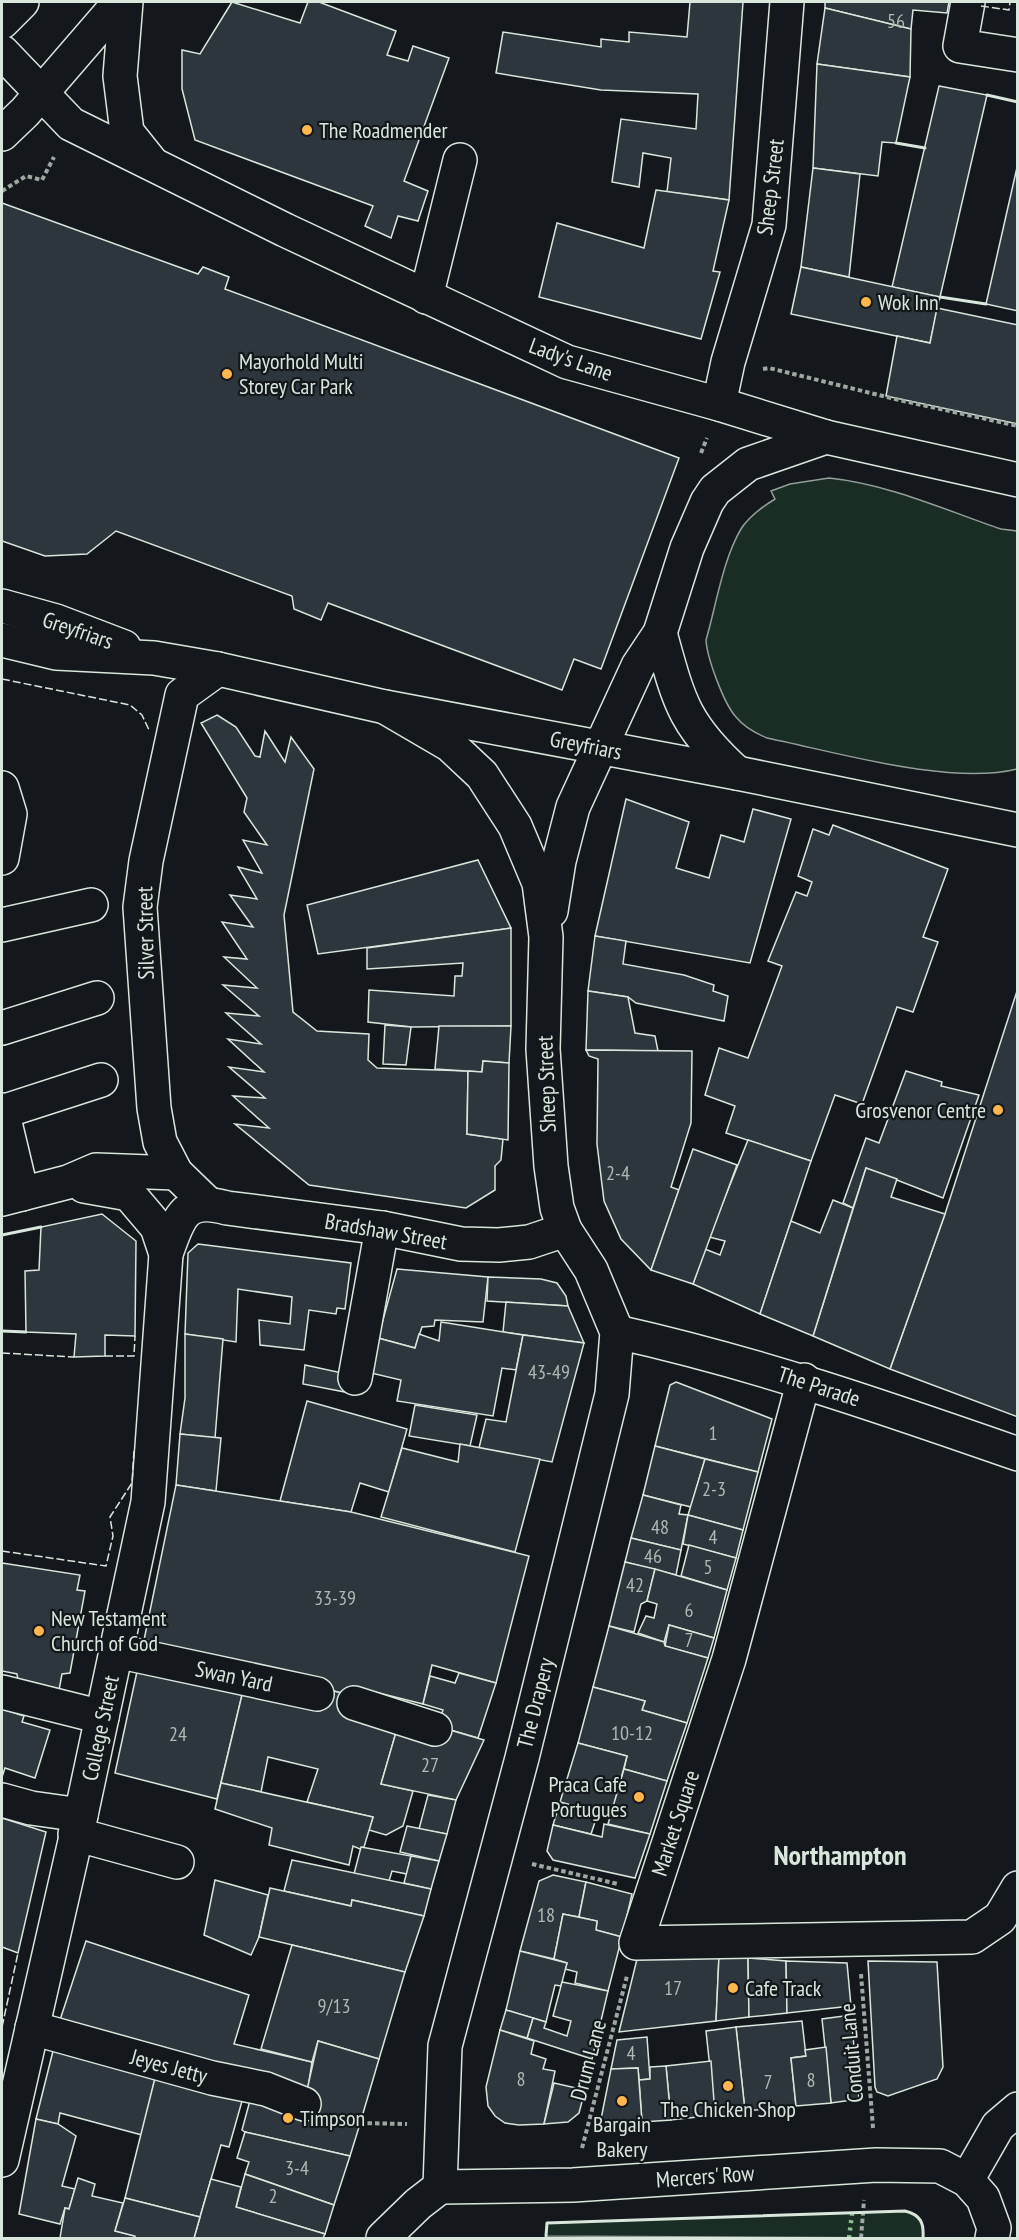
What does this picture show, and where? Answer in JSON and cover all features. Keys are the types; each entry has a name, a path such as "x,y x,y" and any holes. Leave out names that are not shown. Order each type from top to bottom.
{"main road":[{"path":"2,22 22,2"},
{"path":"2,134 120,2"},
{"name":"Lady's Lane","path":"126,2 120,76 127,132 152,163"},
{"name":"Sheep Street","path":"719,404 728,362 769,225 787,2"},
{"path":"968,2 960,46 1017,55"},
{"name":"Lady's Lane","path":"2,52 71,124 426,297 567,362 719,404 826,437 1017,480"},
{"path":"426,297 459,160"},
{"path":"602,748 638,666 660,633 696,522 715,490 748,464 826,437"},
{"name":"Greyfriars","path":"2,606 56,621 154,658"},
{"path":"660,633 679,700 689,720 708,746 737,773"},
{"name":"Greyfriars","path":"2,640 56,652 154,658 218,669 385,707 737,773 1017,830"},
{"name":"Silver Street","path":"206,1202 176,1173 160,1142 154,1108 140,907 146,861 182,695 218,669"},
{"name":"Sheep Street","path":"385,707 450,745 482,775 515,826 528,853 539,883 546,937"},
{"name":"Sheep Street","path":"565,1230 557,1208 545,1109 543,1049 546,937 559,861 573,807 602,748"},
{"path":"2,788 10,814 2,858"},
{"path":"2,925 91,905"},
{"path":"2,1028 97,998"},
{"path":"100,1080 2,1111 12,1196 68,1182 96,1170 176,1173"},
{"name":"College Street","path":"68,1182 129,1194 157,1227 166,1254"},
{"name":"Bradshaw Street","path":"206,1202 227,1208 382,1228 461,1244 499,1245 529,1242 565,1230"},
{"name":"College Street","path":"2,2160 148,1502 166,1254 176,1225 183,1215 191,1206 206,1202"},
{"path":"355,1378 382,1228"},
{"name":"The Drapery","path":"440,2187 445,2046 496,1856 612,1394 617,1332 591,1270 565,1230"},
{"name":"The Parade","path":"617,1332 685,1346 804,1380 1017,1454"},
{"name":"Market Square","path":"636,1943 729,1659 804,1380"},
{"name":"Swan Yard","path":"116,1651 317,1694"},
{"path":"2,1692 102,1717"},
{"path":"354,1703 435,1729"},
{"path":"2,1800 31,1808 177,1862"},
{"path":"972,1937 1000,1918 1017,1888"},
{"path":"636,1943 1017,1935"},
{"name":"Jeyes Jetty","path":"33,2028 212,2078 266,2089 304,2104"},
{"path":"993,2238 994,2228 983,2198 968,2180 998,2126 1017,2109"},
{"name":"Mercers' Row","path":"440,2187 573,2185 876,2165 940,2166 968,2180"},
{"path":"383,2238 418,2204 440,2187"}],"path":[{"path":"2,191 26,176 42,180 54,157"},
{"path":"755,370 769,368 1017,426"},
{"path":"496,1856 652,1892"},
{"name":"Conduit Lane","path":"858,1939 876,2165"},
{"name":"Drum Lane","path":"573,2185 636,1943"},
{"path":"360,2123 413,2124"}],"green space":[{"path":"829,478 895,492 1001,529 1017,531 1017,769 990,773 959,773 893,765 767,738 746,727 731,711 709,658 706,640 729,554 748,520 775,499 771,491 790,484"},
{"path":"905,2211 920,2220 923,2238 546,2236 547,2223"}],"building":[{"name":"The Roadmender","path":"232,2 300,23 308,2 319,2 396,31 387,55 408,61 413,46 449,58 404,181 428,191 418,221 398,216 391,238 365,226 373,206 195,140 182,89 182,50 200,54"},
{"path":"690,2 743,2 729,200 667,192 671,158 643,153 639,187 612,182 621,119 696,129 698,94 601,90 496,73 503,32 601,47 601,39 629,42 629,32 687,37"},
{"path":"825,2 949,2 947,13 913,10 911,29 825,8"},
{"path":"825,8 911,29 910,77 817,64"},
{"path":"817,64 910,77 896,143 882,142 878,176 813,168"},
{"path":"939,86 987,95 940,297 892,287"},
{"path":"1018,163 1018,311 986,304"},
{"path":"813,168 860,174 849,277 801,267"},
{"path":"656,190 729,200 713,271 720,272 701,339 539,297 557,223 644,248"},
{"name":"Mayorhold Multi Storey Car Park","path":"2,203 198,274 203,267 229,277 225,289 679,458 601,669 574,659 562,690 328,603 321,620 294,609 292,596 116,531 87,554 45,556 2,541"},
{"name":"Wok Inn","path":"801,267 940,297 930,343 791,314"},
{"path":"937,308 1018,325 1018,424 886,396 897,336 930,343"},
{"path":"217,715 236,727 255,756 260,757 265,731 285,762 291,737 314,769 284,915 293,1012 317,1031 369,1034 368,1060 377,1068 468,1071 467,1134 503,1139 501,1160 495,1166 495,1190 466,1208 309,1185 235,1124 269,1128 233,1096 265,1098 229,1067 264,1072 228,1039 261,1044 226,1013 259,1016 223,985 257,988 224,957 247,959 222,922 253,927 230,895 257,899 238,867 262,873 243,840 267,845 244,812 247,798 201,723"},
{"path":"626,799 689,822 676,868 709,878 721,835 744,842 753,809 791,819 750,963 595,936"},
{"path":"833,825 948,869 923,937 938,942 913,1012 897,1007 862,1104 835,1095 811,1161 726,1133 735,1106 705,1095 719,1048 748,1058 782,966 768,961 796,892 807,896 812,882 798,876 813,829 829,835"},
{"path":"478,860 511,928 318,954 307,905"},
{"path":"511,928 511,1026 411,1027 368,1022 369,990 454,996 455,976 462,976 463,963 367,969 367,948"},
{"path":"595,936 626,941 623,964 684,975 714,985 713,991 728,996 724,1021 636,1003 628,997 588,991"},
{"name":"Grosvenor Centre","path":"1018,988 1018,1417 890,1369 945,1214"},
{"path":"588,991 628,997 635,1033 655,1036 658,1051 586,1050"},
{"path":"385,1025 411,1027 406,1065 383,1064"},
{"path":"439,1026 511,1026 509,1063 483,1061 482,1072 435,1069"},
{"path":"586,1050 692,1051 691,1123 671,1187 679,1190 651,1270 621,1239 604,1201 597,1144 598,1059 589,1056"},
{"path":"483,1061 509,1063 508,1140 467,1134 468,1071 482,1072"},
{"path":"906,1071 942,1082 941,1086 979,1095 943,1198 866,1168 853,1208 843,1203 866,1138 879,1143"},
{"path":"748,1140 811,1161 760,1314 693,1284 705,1249 720,1255 725,1241 709,1237"},
{"path":"693,1149 737,1165 693,1284 651,1270"},
{"path":"866,1168 897,1179 891,1197 945,1214 890,1369 813,1336"},
{"path":"833,1200 853,1208 813,1336 760,1314 791,1221 820,1233"},
{"path":"102,1214 136,1241 135,1336 105,1335 105,1356 74,1357 76,1334 26,1332 25,1271 39,1270 41,1227"},
{"path":"198,1244 351,1263 345,1309 337,1308 336,1314 309,1310 304,1350 260,1345 259,1320 290,1324 292,1297 238,1289 236,1342 185,1334 188,1253"},
{"path":"397,1269 488,1277 483,1322 435,1320 434,1326 422,1327 415,1348 378,1338"},
{"path":"488,1277 541,1279 557,1283 566,1296 568,1306 487,1301"},
{"path":"506,1302 568,1306 584,1343 503,1332"},
{"path":"441,1322 523,1335 516,1370 502,1368 493,1416 397,1401 401,1380 371,1373 378,1338 415,1348 419,1334 439,1341"},
{"path":"185,1334 223,1339 215,1438 180,1434 185,1398"},
{"path":"523,1335 584,1343 552,1462 479,1448 486,1419 506,1422"},
{"path":"305,1365 347,1374 345,1392 303,1384"},
{"path":"676,1382 772,1419 758,1472 655,1446 670,1385"},
{"path":"307,1401 407,1429 389,1492 360,1483 351,1512 280,1501"},
{"path":"415,1405 477,1415 470,1446 409,1436"},
{"path":"180,1434 221,1438 216,1491 176,1485"},
{"path":"460,1444 540,1459 515,1552 381,1517 402,1448 458,1462"},
{"path":"655,1446 705,1459 691,1507 643,1495"},
{"path":"705,1459 758,1472 743,1530 688,1515"},
{"path":"176,1485 351,1512 529,1556 496,1683 432,1665 423,1704 371,1691 356,1697 144,1640"},
{"path":"643,1495 681,1505 679,1514 688,1515 681,1550 631,1538"},
{"path":"688,1515 743,1530 736,1558 683,1544"},
{"path":"631,1538 681,1550 676,1575 625,1562"},
{"path":"689,1545 736,1558 727,1590 681,1576"},
{"path":"625,1562 655,1569 647,1601 641,1604 634,1632 609,1626"},
{"name":"New Testament Church of God","path":"2,1563 80,1575 77,1590 85,1591 70,1673 62,1674 59,1690 18,1681 17,1674 2,1671"},
{"path":"655,1569 727,1590 714,1638 669,1625 664,1642 638,1633 646,1616 654,1618 657,1604 647,1601"},
{"path":"669,1625 714,1638 708,1658 665,1646"},
{"path":"609,1626 664,1642 665,1646 708,1658 687,1723 642,1710 645,1701 593,1687"},
{"path":"138,1667 242,1695 217,1799 115,1773"},
{"path":"459,1673 496,1683 478,1738 437,1726 443,1710 423,1704 430,1676 455,1683"},
{"path":"319,1687 356,1697 399,1722 381,1784 413,1791 403,1826 386,1835 369,1830 373,1817 307,1802 318,1769 268,1757 261,1792 221,1783 242,1695"},
{"path":"593,1687 645,1701 642,1710 687,1723 667,1781 624,1769 627,1756 578,1743"},
{"path":"2,1709 24,1716 22,1722 50,1730 35,1778 5,1768 2,1777"},
{"path":"399,1722 443,1728 484,1740 456,1800 381,1784"},
{"path":"578,1743 627,1756 612,1813 598,1813 560,1802"},
{"name":"Praca Cafe Portugues","path":"624,1769 667,1781 650,1834 608,1824"},
{"path":"221,1783 373,1817 364,1847 360,1849 353,1846 349,1865 269,1845 272,1828 215,1809"},
{"path":"428,1795 456,1800 447,1834 419,1829"},
{"path":"560,1802 598,1813 591,1834 553,1825"},
{"path":"2,1818 46,1832 18,1953 2,1947"},
{"path":"604,1824 650,1834 635,1878 553,1860 547,1851 553,1825 602,1837"},
{"path":"407,1826 447,1834 439,1861 400,1852"},
{"path":"361,1847 411,1856 407,1874 392,1871 389,1881 354,1874"},
{"path":"411,1856 439,1861 431,1889 404,1883"},
{"path":"292,1860 431,1889 424,1916 352,1900 351,1906 284,1891"},
{"path":"553,1875 586,1882 579,1917 563,1914 554,1959 520,1951 539,1881"},
{"path":"215,1880 268,1895 259,1937 251,1955 204,1935"},
{"path":"586,1882 632,1894 622,1937 596,1930 597,1921 579,1917"},
{"path":"270,1888 351,1906 352,1900 424,1916 405,1972 259,1937"},
{"path":"563,1914 597,1921 596,1930 622,1937 608,1991 575,1983 577,1972 565,1969 567,1963 554,1959"},
{"path":"86,1941 249,1995 234,2044 312,2062 306,2100 58,2026"},
{"path":"292,1945 405,1972 379,2059 318,2041 312,2062 261,2049"},
{"path":"520,1951 567,1963 561,1986 555,1985 546,2022 506,2010"},
{"path":"638,1955 719,1956 716,2021 619,2032"},
{"name":"Cafe Track","path":"719,1956 748,1958 749,2017 716,2021"},
{"path":"748,1958 786,1961 787,2013 749,2017"},
{"path":"786,1961 847,1963 851,2006 787,2013"},
{"path":"868,1961 937,1962 943,2067 937,2079 888,2096 877,2092"},
{"path":"562,1982 608,1991 592,2059 527,2038 533,2018 546,2022 544,2028 567,2036 571,2021 553,2016"},
{"path":"506,2010 533,2018 527,2038 500,2030"},
{"path":"851,2015 859,2099 831,2103 822,2019"},
{"path":"802,2021 806,2056 791,2058 796,2106 745,2111 736,2027"},
{"name":"The Chicken Shop","path":"736,2027 745,2111 715,2115 706,2031"},
{"path":"500,2030 534,2041 531,2054 546,2059 543,2069 555,2071 544,2124 505,2123 495,2116 488,2106 486,2087"},
{"path":"647,2037 650,2079 639,2080 638,2068 611,2069 617,2040"},
{"path":"318,2041 379,2059 359,2127 303,2108"},
{"path":"55,2043 157,2070 142,2135 60,2113 58,2124 36,2119"},
{"path":"826,2047 831,2103 796,2106 791,2058 806,2056 805,2050"},
{"path":"711,2061 715,2115 671,2120 666,2066"},
{"path":"666,2066 671,2120 642,2122 639,2080 650,2079 650,2067"},
{"name":"Bargain Bakery","path":"638,2068 642,2122 599,2129 611,2069"},
{"path":"157,2070 244,2094 229,2147 221,2145 200,2217 125,2198"},
{"path":"554,2083 585,2090 579,2113 568,2122 544,2124"},
{"name":"Timpson","path":"252,2093 359,2127 350,2156 245,2132 242,2130"},
{"path":"36,2119 58,2124 76,2136 62,2186 75,2189 69,2209 65,2208 60,2224 19,2214"},
{"path":"245,2132 350,2156 334,2205 245,2174 249,2162 237,2158"},
{"path":"245,2174 334,2205 325,2234 236,2207"},
{"path":"78,2178 95,2184 92,2196 123,2203 115,2231 135,2236 135,2238 60,2238 65,2208 69,2209"},
{"path":"211,2179 241,2187 236,2207 325,2234 323,2238 194,2238"},
{"path":"125,2198 200,2217 194,2238 135,2238 135,2236 115,2231"}],"hedge":[{"path":"849,2238 852,2214"}],"fence":[{"path":"981,6 1009,10 1010,2"},
{"path":"2,679 130,705 142,715 149,730"},
{"path":"105,1356 134,1356 135,1336"},
{"path":"2,1353 74,1357"},
{"path":"2,1551 106,1566 113,1536 110,1517 132,1483 134,1451"},
{"path":"2,2027 18,1953"}],"wall":[{"path":"987,95 1018,102"},
{"path":"896,143 925,148"},
{"path":"940,297 986,304"},
{"path":"2,1235 41,1227"},
{"path":"2,1331 26,1332"},
{"path":"546,2236 547,2223 905,2211 918,2217 923,2228 923,2238"}],"place":[{"name":"The Roadmender","path":"307,130"},
{"name":"Wok Inn","path":"866,302"},
{"name":"Mayorhold Multi Storey Car Park","path":"227,374"},
{"name":"Grosvenor Centre","path":"998,1110"},
{"name":"New Testament Church of God","path":"39,1631"},
{"name":"Praca Cafe Portugues","path":"639,1797"},
{"name":"Cafe Track","path":"733,1988"},
{"name":"The Chicken Shop","path":"728,2086"},
{"name":"Bargain Bakery","path":"622,2101"},
{"name":"Timpson","path":"288,2118"}],"district":[{"name":"Northampton","path":"840,1855"}]}
